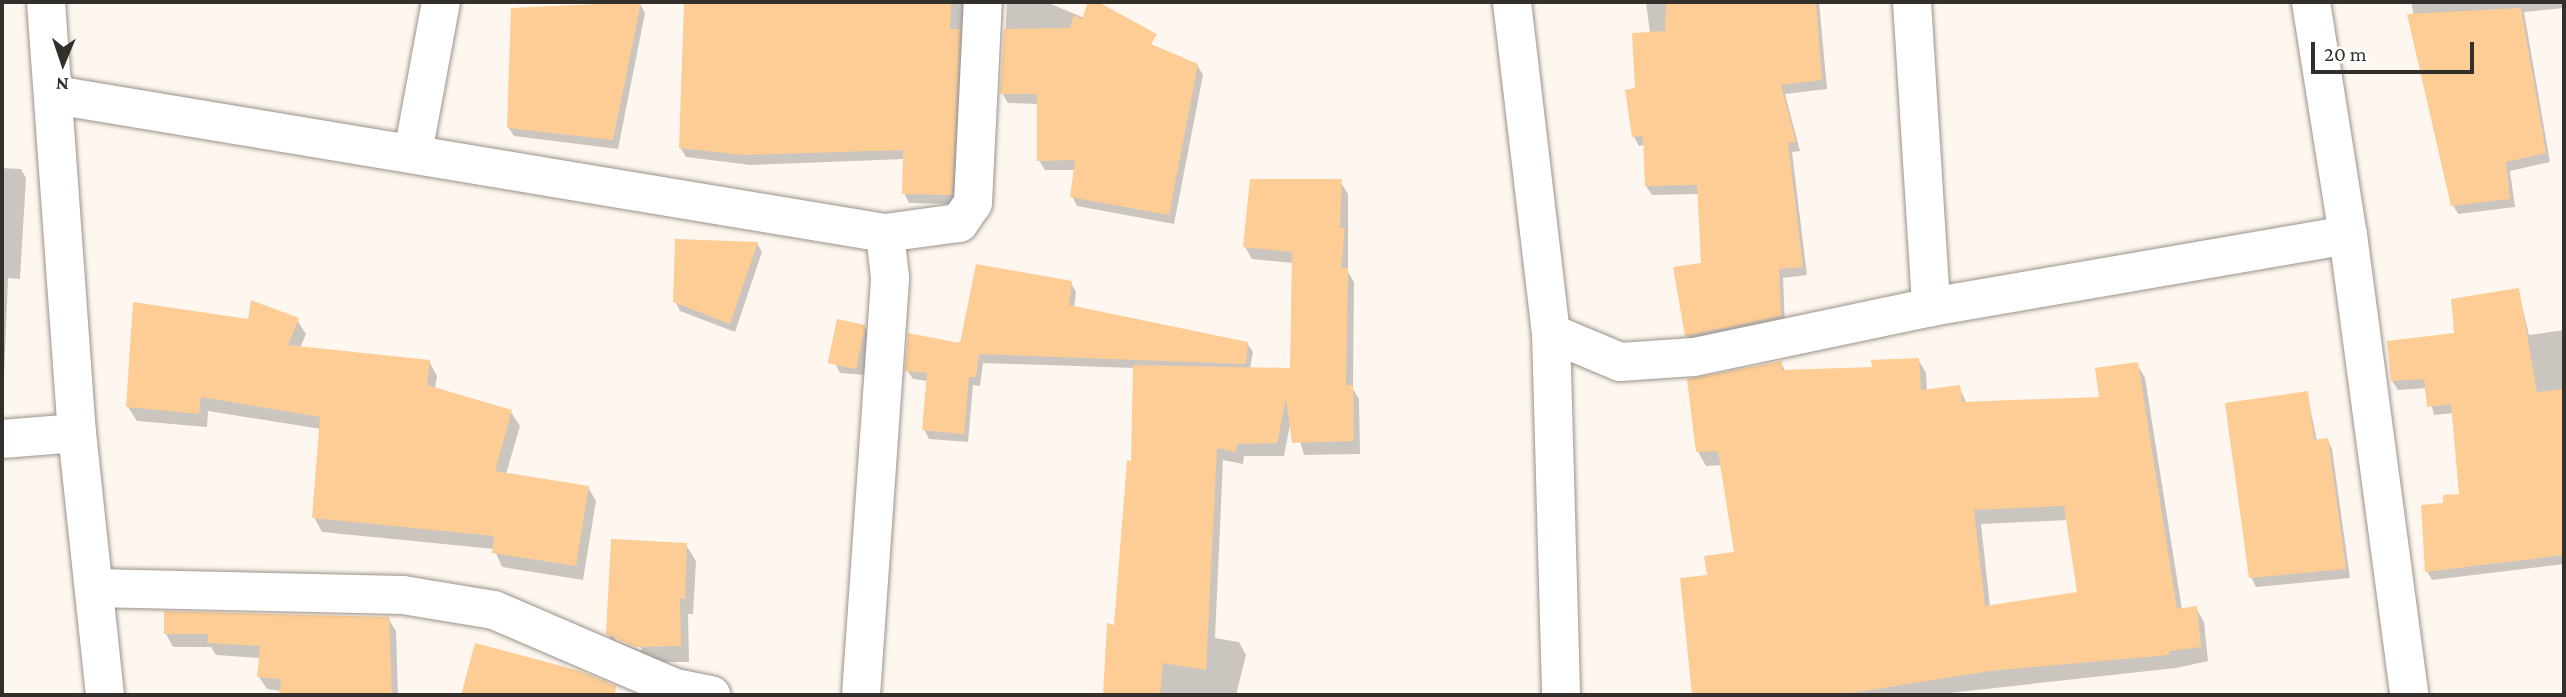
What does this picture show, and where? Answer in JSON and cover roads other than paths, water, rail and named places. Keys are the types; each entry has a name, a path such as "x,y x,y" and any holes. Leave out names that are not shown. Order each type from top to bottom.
{"street":[{"path":"46,2 55,95 77,433 106,695"},
{"path":"413,153 442,2"},
{"path":"55,95 885,233 959,223 973,203 983,2"},
{"path":"1512,2 1551,333 1560,695"},
{"path":"1912,2 1931,307"},
{"path":"2311,2 2348,235 2409,695"},
{"path":"861,695 890,278 885,233"},
{"path":"1551,333 1620,362 1694,357 1931,307 2348,235"},
{"path":"2,439 77,433"},
{"path":"94,588 403,595 494,610 675,688 711,695"}]}
